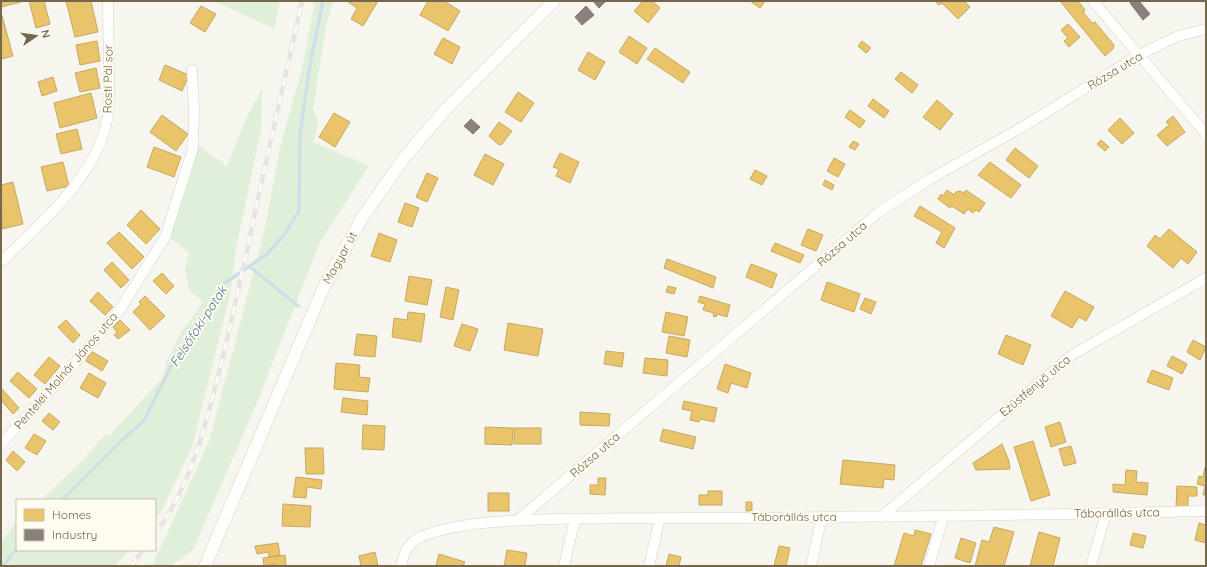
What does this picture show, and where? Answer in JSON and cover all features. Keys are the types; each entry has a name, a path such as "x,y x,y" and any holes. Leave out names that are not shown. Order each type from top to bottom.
{"street":[{"name":"Rosti Pál sor","path":"1,262 54,211 74,187 100,146 108,120 108,1"},
{"name":"Magyar út","path":"205,566 324,287 362,218 404,158 446,109 554,1"},
{"path":"1093,1 1206,134"},
{"name":"Rózsa utca","path":"518,520 879,212 930,179 1024,126 1139,55 1178,36 1206,28"},
{"name":"Pentelei Molnár János utca","path":"1,444 69,370 119,311 165,237 193,148 192,70"},
{"name":"Ezüstfenyő utca","path":"881,517 1072,355 1206,278"},
{"name":"Táborállás utca","path":"400,566 407,546 412,541 427,534 467,525 518,520 881,517 1206,511"},
{"path":"1091,566 1106,513"},
{"path":"929,566 944,515"},
{"path":"811,566 822,517"},
{"path":"649,566 660,518"},
{"path":"564,566 575,519"}],"green space":[{"path":"215,1 280,1 274,29"},
{"path":"315,1 333,1 326,27 313,108 319,123 313,142 369,166 320,242 256,405 193,550 170,566 152,566 209,442 265,228 280,147 302,69"},
{"path":"262,89 261,130 236,248 231,291 192,447 161,512 156,518 156,499 42,499 83,460 105,435 109,436 163,377 167,361 181,332 203,302 189,290 185,269 189,253 170,238 194,165 198,145 227,166 248,114"},
{"path":"16,521 16,551 128,551 115,566 1,566 1,543"}],"building: Homes":[{"path":"1,1 20,1 21,2 1,7"},
{"path":"29,1 44,1 50,24 36,28"},
{"path":"66,1 91,1 98,32 75,37"},
{"path":"378,1 363,26 351,19 357,8 348,2"},
{"path":"428,1 444,1 460,11 448,31 420,15"},
{"path":"643,1 652,1 660,8 648,23 634,11"},
{"path":"750,1 765,1 760,8"},
{"path":"935,1 964,1 970,7 958,19 942,3 939,5"},
{"path":"1060,1 1078,1 1085,10 1083,12 1092,23 1095,22 1114,45 1113,49 1105,56"},
{"path":"201,6 216,14 205,32 190,23"},
{"path":"1,12 13,56 1,59"},
{"path":"1068,24 1080,37 1069,47 1064,41 1068,38 1061,30"},
{"path":"629,36 647,48 637,64 619,52"},
{"path":"443,38 460,47 452,64 434,54"},
{"path":"97,41 100,61 80,65 76,45"},
{"path":"862,41 871,48 866,53 858,46"},
{"path":"655,48 690,72 683,83 647,59"},
{"path":"588,52 605,62 595,80 578,70"},
{"path":"165,65 189,75 182,91 159,80"},
{"path":"96,68 100,88 80,92 75,73"},
{"path":"901,72 918,85 912,93 895,79"},
{"path":"53,77 57,91 42,96 38,82"},
{"path":"518,92 534,103 521,122 505,112"},
{"path":"91,93 97,118 60,128 54,103"},
{"path":"873,99 889,111 884,118 868,106"},
{"path":"937,100 953,114 940,130 923,117"},
{"path":"850,110 865,121 860,128 845,117"},
{"path":"334,113 350,122 335,147 319,137"},
{"path":"162,115 188,134 176,151 150,132"},
{"path":"1173,116 1185,132 1167,146 1157,135 1169,125 1166,122"},
{"path":"1120,118 1134,133 1122,144 1108,130"},
{"path":"499,122 512,131 502,144 499,145 489,136"},
{"path":"77,129 82,149 61,154 56,134"},
{"path":"1101,140 1109,147 1105,151 1097,144"},
{"path":"853,141 859,144 855,150 849,147"},
{"path":"154,147 181,157 174,177 147,167"},
{"path":"1015,148 1038,166 1029,178 1006,160"},
{"path":"560,153 579,162 570,183 556,176 559,169 553,167"},
{"path":"485,154 504,164 493,185 474,175"},
{"path":"834,158 845,164 838,177 827,171"},
{"path":"63,162 69,186 47,191 41,167"},
{"path":"990,162 1021,185 1011,198 978,175"},
{"path":"755,170 767,176 762,185 750,179"},
{"path":"427,173 438,178 427,202 416,197"},
{"path":"825,180 834,185 832,190 823,185"},
{"path":"13,182 23,224 2,229 1,185"},
{"path":"947,190 954,195 956,192 960,191 964,193 966,190 985,203 979,212 976,210 973,213 968,209 964,214 952,206 950,208 938,199 941,194 943,196"},
{"path":"405,203 419,208 412,227 398,222"},
{"path":"920,206 955,228 944,248 936,243 942,232 914,216"},
{"path":"141,210 160,229 146,244 127,225"},
{"path":"808,229 823,235 816,251 801,245"},
{"path":"1169,229 1197,252 1188,264 1181,258 1173,268 1147,246 1155,235 1160,239"},
{"path":"119,232 144,257 132,269 107,243"},
{"path":"379,233 397,240 390,262 371,256"},
{"path":"775,243 804,255 800,263 771,251"},
{"path":"667,259 716,277 713,288 664,268"},
{"path":"112,262 129,280 121,288 104,270"},
{"path":"751,264 777,274 772,288 746,277"},
{"path":"162,273 174,286 166,294 153,281"},
{"path":"409,276 432,280 427,305 405,301"},
{"path":"827,282 860,294 854,312 821,300"},
{"path":"668,286 676,288 674,294 666,292"},
{"path":"446,287 459,290 453,320 440,317"},
{"path":"1065,291 1094,307 1086,321 1079,317 1072,328 1051,316"},
{"path":"98,292 113,307 105,315 90,301"},
{"path":"145,296 165,316 150,330 133,312 141,304 139,302"},
{"path":"700,296 730,305 727,317 717,314 716,317 713,316 714,313 703,310 705,304 698,302"},
{"path":"865,298 876,302 871,314 860,309"},
{"path":"408,312 425,314 421,342 392,337 394,318 407,320"},
{"path":"666,312 688,317 684,336 662,332"},
{"path":"66,320 80,335 73,343 58,327"},
{"path":"120,320 130,330 118,339 114,335 117,332 113,327"},
{"path":"508,323 543,329 538,356 504,350"},
{"path":"462,324 478,329 470,351 454,346"},
{"path":"357,334 377,336 375,357 354,355"},
{"path":"1006,335 1031,345 1023,365 998,354"},
{"path":"669,336 690,340 687,357 666,353"},
{"path":"1193,340 1206,347 1200,360 1187,352"},
{"path":"91,351 108,361 102,371 86,361"},
{"path":"606,351 624,353 622,367 604,364"},
{"path":"1172,356 1187,364 1182,374 1167,366"},
{"path":"49,357 60,366 45,384 34,375"},
{"path":"645,358 668,360 667,376 643,373"},
{"path":"336,363 360,365 359,377 370,378 368,392 334,389"},
{"path":"725,364 751,373 747,388 731,383 728,393 717,389"},
{"path":"1152,370 1173,378 1169,390 1147,382"},
{"path":"18,372 37,389 29,398 10,381"},
{"path":"89,373 106,383 98,398 80,388"},
{"path":"1,388 19,408 13,414 1,400"},
{"path":"343,398 368,401 367,415 341,412"},
{"path":"684,401 717,408 714,422 700,419 699,422 690,420 692,411 682,409"},
{"path":"580,412 610,414 609,426 580,425"},
{"path":"49,413 60,422 53,430 42,421"},
{"path":"1060,422 1066,442 1051,447 1045,427"},
{"path":"363,425 385,426 384,450 362,449"},
{"path":"485,427 513,428 512,445 485,444"},
{"path":"514,428 541,428 541,444 514,444"},
{"path":"663,429 696,437 693,449 660,441"},
{"path":"34,434 46,441 37,455 25,448"},
{"path":"1033,441 1050,495 1031,501 1014,447"},
{"path":"1002,444 1009,461 1010,469 976,470 973,463"},
{"path":"1071,446 1076,463 1064,466 1059,449"},
{"path":"305,448 323,448 324,474 306,474"},
{"path":"13,451 25,462 17,471 6,460"},
{"path":"843,460 895,465 894,480 884,479 883,488 840,484"},
{"path":"1205,467 1206,495 1203,495 1205,486 1197,484 1199,476 1203,477"},
{"path":"1126,470 1137,471 1136,482 1148,483 1147,495 1113,492 1113,484 1125,485"},
{"path":"296,477 322,480 321,489 307,487 306,498 293,497"},
{"path":"598,478 606,478 605,495 590,494 590,485 598,485"},
{"path":"1177,486 1197,487 1197,496 1188,496 1188,507 1176,507"},
{"path":"708,491 722,491 722,505 699,505 699,495 708,495"},
{"path":"488,493 509,493 509,511 488,511"},
{"path":"746,502 752,502 752,511 746,511"},
{"path":"283,504 311,506 310,527 282,526"},
{"path":"1199,523 1206,525 1206,543 1195,540"},
{"path":"994,527 1014,532 1004,566 975,566 982,540 989,542"},
{"path":"915,530 931,534 921,566 894,566 904,533 914,536"},
{"path":"1039,532 1060,538 1053,566 1030,566"},
{"path":"1133,533 1146,536 1143,548 1130,545"},
{"path":"961,538 976,543 970,563 955,558"},
{"path":"278,543 280,555 269,557 268,552 257,554 255,546"},
{"path":"779,546 790,548 786,566 774,566"},
{"path":"507,550 527,553 525,566 504,566"},
{"path":"375,552 378,566 361,566 359,556"},
{"path":"439,554 465,562 463,566 436,566"},
{"path":"669,554 681,557 679,566 666,566"},
{"path":"285,555 286,566 276,566 275,564 264,566 263,558"}],"building: Industry":[{"path":"593,1 606,1 599,8"},
{"path":"1132,1 1139,1 1150,14 1143,20 1130,3"},
{"path":"586,6 594,15 582,25 575,17"},
{"path":"471,119 480,127 473,134 464,126"}],"waterway":[{"name":"Felsőfoki-patak","path":"63,499 122,440 144,421 175,358 195,327 206,317 222,285 267,254 284,235 299,211 300,135 310,65 323,1"},
{"path":"249,266 298,306"},
{"name":"Felsőfoki-patak","path":"3,566 16,549"}],"railway":[{"path":"156,533 168,516 187,476 209,412 234,308 302,1"},
{"path":"131,566 142,551"}]}
